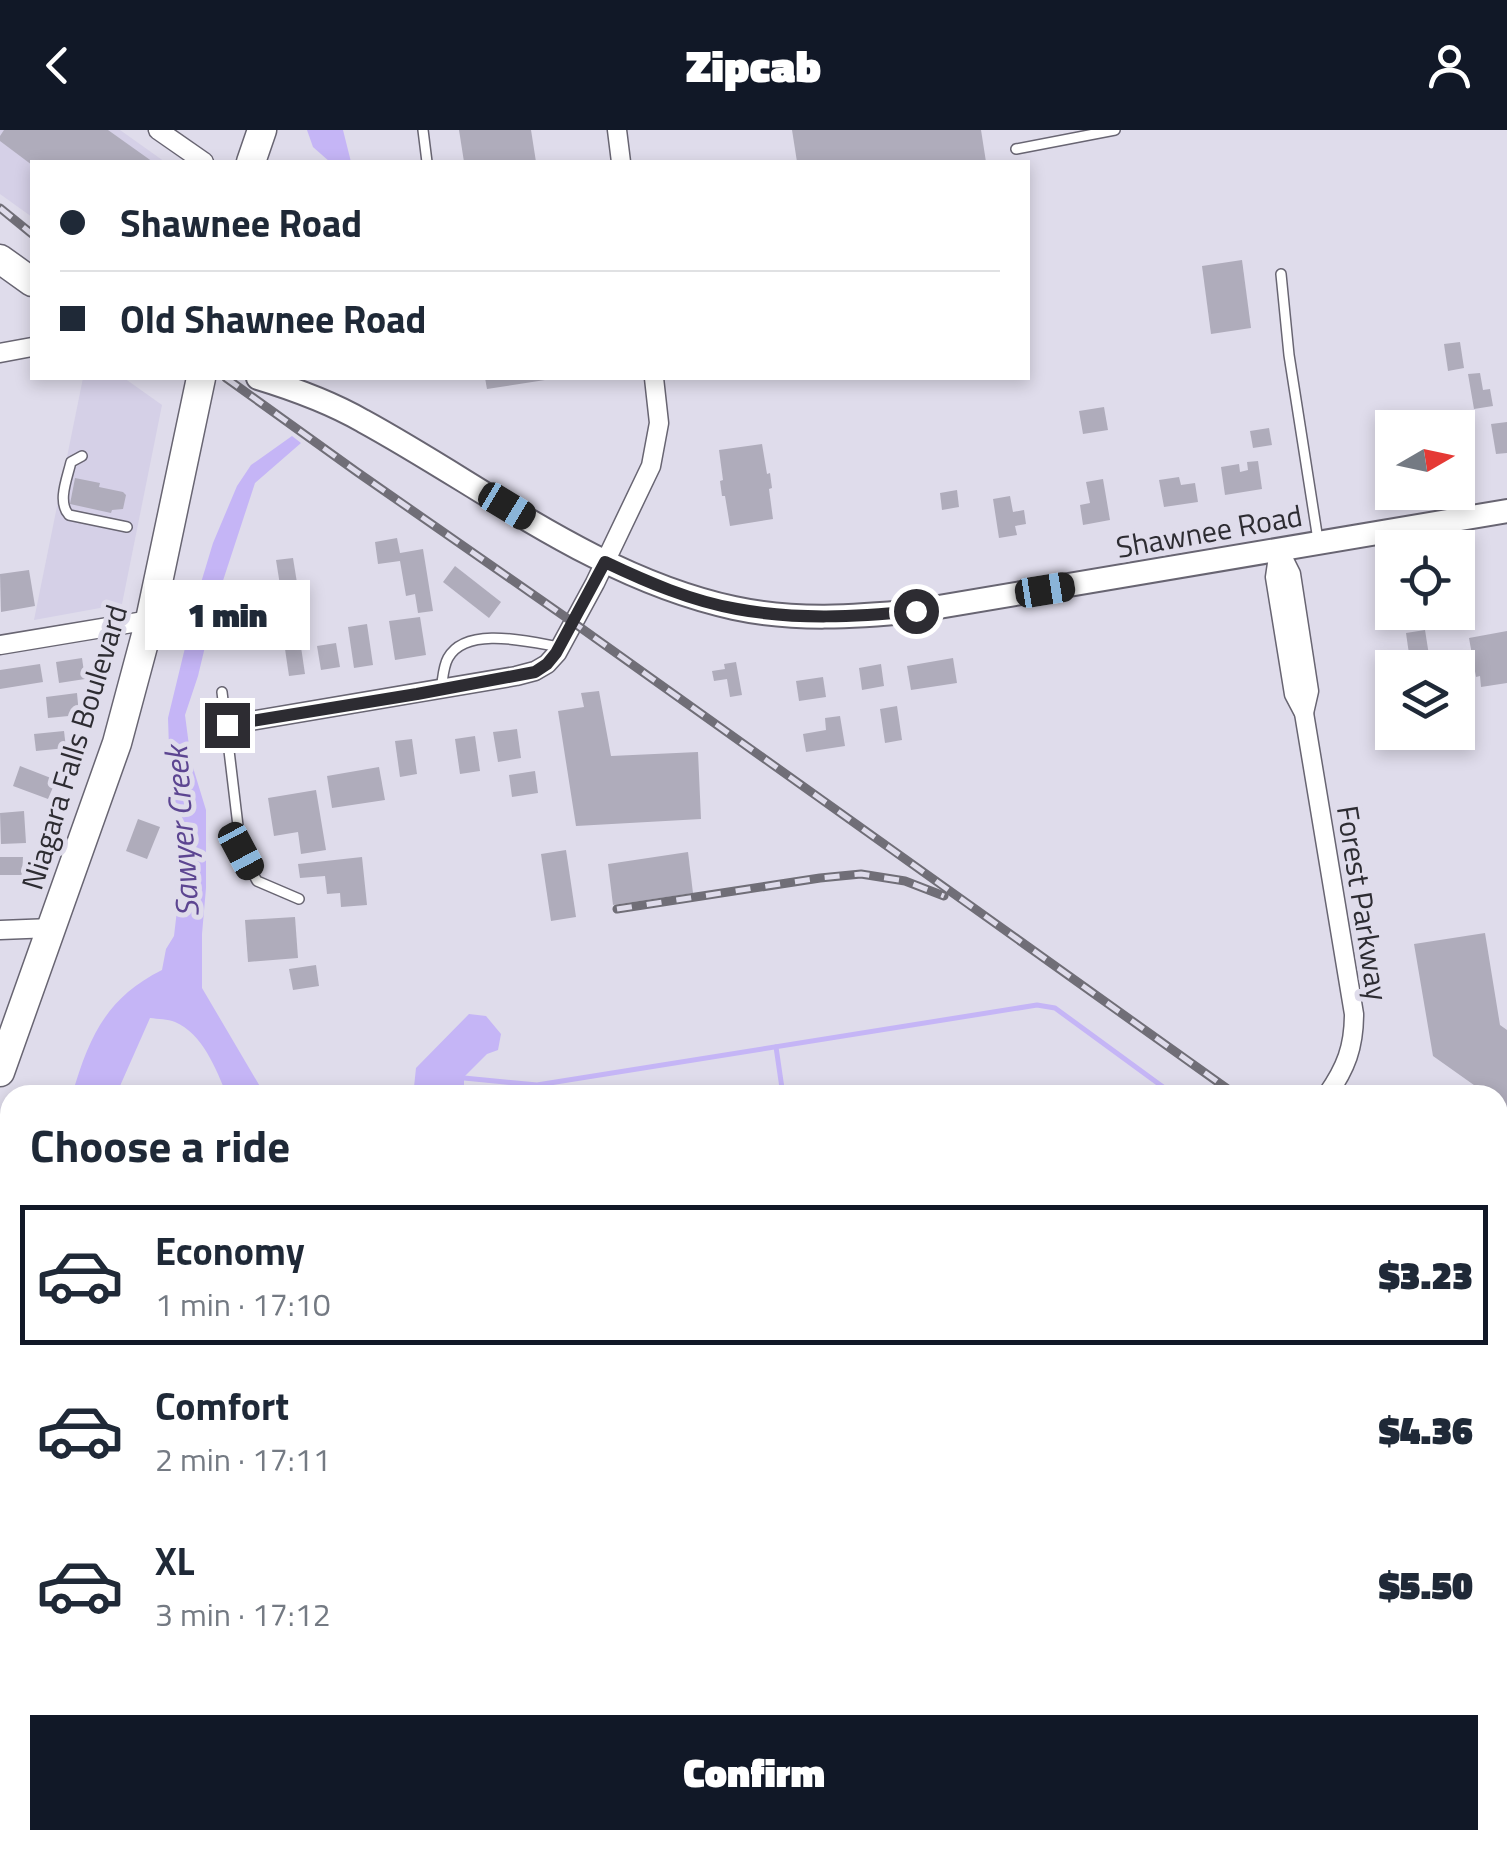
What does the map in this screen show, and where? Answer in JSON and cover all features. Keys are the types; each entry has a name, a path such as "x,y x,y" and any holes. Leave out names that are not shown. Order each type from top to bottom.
{"main road":[{"path":"253,160 262,130"},
{"path":"0,259 30,281"},
{"name":"Niagara Falls Boulevard","path":"0,1072 117,743 150,620 201,380"},
{"name":"Shawnee Road","path":"264,380 361,419 605,562 661,586 736,609 818,617 934,608 1507,511"}],"street":[{"path":"158,130 201,160"},
{"path":"617,130 621,160"},
{"path":"0,353 30,347"},
{"path":"227,725 535,672 547,664 605,562 651,466 659,424 654,380"},
{"name":"Forest Parkway","path":"1278,550 1291,574 1309,691 1304,713 1354,1014 1353,1046 1333,1085"},
{"path":"0,645 150,620"},
{"path":"0,930 52,928"}],"lane":[{"path":"422,130 428,160"},
{"path":"1016,149 1115,130"},
{"path":"1281,274 1289,355 1318,543"},
{"path":"82,456 71,462 64,511 69,516 127,527"},
{"path":"441,689 446,661 455,647 472,640 502,638 560,647"},
{"path":"222,692 241,851 256,880 300,899"}],"shaded area":[{"path":"0,130 120,130 162,160 30,160 30,216 0,194"},
{"path":"83,380 127,380 162,405 122,604 34,620"}],"water":[{"path":"307,130 343,130 350,160 328,160 313,147"},
{"name":"Sawyer Creek","path":"292,436 301,443 255,483 215,605 185,715 191,761 206,810 202,988 259,1085 223,1085 193,1035 175,1022 150,1018 120,1085 75,1085 102,1021 127,993 162,970 166,949 174,936 181,876 168,718 213,543 237,486 251,465"},
{"path":"469,1014 486,1016 501,1034 498,1050 487,1054 464,1077 464,1085 414,1085 416,1068"}],"building":[{"path":"4,130 108,130 150,160 30,160 30,164 0,141"},
{"path":"459,130 531,130 536,160 464,160"},
{"path":"792,130 981,130 986,160 797,160"},
{"path":"1242,260 1251,328 1211,334 1202,266"},
{"path":"1460,342 1464,368 1448,371 1444,344"},
{"path":"1480,373 1483,390 1490,389 1493,406 1474,409 1468,374"},
{"path":"485,380 545,380 487,389"},
{"path":"1104,407 1108,430 1083,434 1079,411"},
{"path":"1507,422 1507,453 1496,454 1491,424"},
{"path":"1269,428 1272,445 1253,448 1250,431"},
{"path":"762,444 767,474 770,473 773,519 730,526 722,496 719,450"},
{"path":"1258,461 1262,489 1225,495 1221,467 1239,464 1240,472 1248,470 1247,462"},
{"path":"1179,477 1181,485 1195,483 1198,502 1164,507 1159,480"},
{"path":"75,478 123,492 123,509 111,513 70,504"},
{"path":"1103,479 1110,520 1083,525 1080,505 1090,503 1086,482"},
{"path":"957,490 959,507 942,510 940,493"},
{"path":"1010,496 1013,512 1024,510 1026,524 1015,526 1017,535 999,538 993,499"},
{"path":"397,538 400,553 423,549 433,611 418,613 415,594 406,596 400,561 378,564 375,542"},
{"path":"293,558 303,620 286,623 276,560"},
{"path":"455,566 501,602 489,618 443,582"},
{"path":"29,570 35,606 1,612 0,574"},
{"path":"420,617 426,655 395,660 389,621"},
{"path":"367,624 373,665 354,668 348,627"},
{"path":"1425,630 1428,650 1408,650 1406,633"},
{"path":"1507,631 1507,683 1481,687 1469,638"},
{"path":"336,643 340,667 321,670 317,646"},
{"path":"301,647 305,674 289,676 285,649"},
{"path":"82,658 85,679 59,683 56,662"},
{"path":"953,658 957,683 911,690 907,666"},
{"path":"736,662 742,695 730,697 727,679 714,681 712,671"},
{"path":"40,664 43,682 0,689 0,670"},
{"path":"881,664 884,686 862,690 859,668"},
{"path":"823,677 826,697 799,701 796,681"},
{"path":"599,691 611,756 698,752 701,819 576,826 558,711 584,707 581,693"},
{"path":"77,693 79,715 48,718 46,697"},
{"path":"897,706 902,740 885,743 880,709"},
{"path":"840,716 845,746 806,752 803,734 826,730 825,718"},
{"path":"517,729 521,758 498,762 493,732"},
{"path":"64,731 66,748 36,751 34,734"},
{"path":"475,736 480,771 460,774 455,739"},
{"path":"412,739 417,774 400,777 395,741"},
{"path":"20,766 56,780 48,799 13,786"},
{"path":"379,767 385,800 332,808 327,776"},
{"path":"535,771 538,793 512,797 509,775"},
{"path":"316,790 326,850 301,854 298,832 274,836 268,798"},
{"path":"24,811 26,843 1,844 0,813"},
{"path":"138,819 160,827 147,859 126,851"},
{"path":"566,850 576,917 551,921 541,854"},
{"path":"688,852 693,893 613,905 608,864"},
{"path":"0,857 23,857 22,875 0,875"},
{"path":"362,857 367,905 341,907 340,893 327,894 325,876 300,878 298,864"},
{"path":"295,917 298,958 248,962 245,920"},
{"path":"1485,933 1500,1025 1507,1030 1507,1085 1474,1085 1433,1056 1414,944"},
{"path":"316,965 319,986 293,990 289,969"}],"waterway":[{"path":"537,1085 1037,1005 1055,1008 1160,1085"},
{"path":"776,1047 782,1085"},
{"path":"464,1078 537,1085"}],"railway":[{"path":"0,208 30,232"},
{"path":"229,380 1222,1085"},
{"path":"617,909 861,874 905,881 944,896"}],"route":[{"path":"227,725 535,672 556,653 605,562 648,582 736,609 818,617 916,611"}]}
